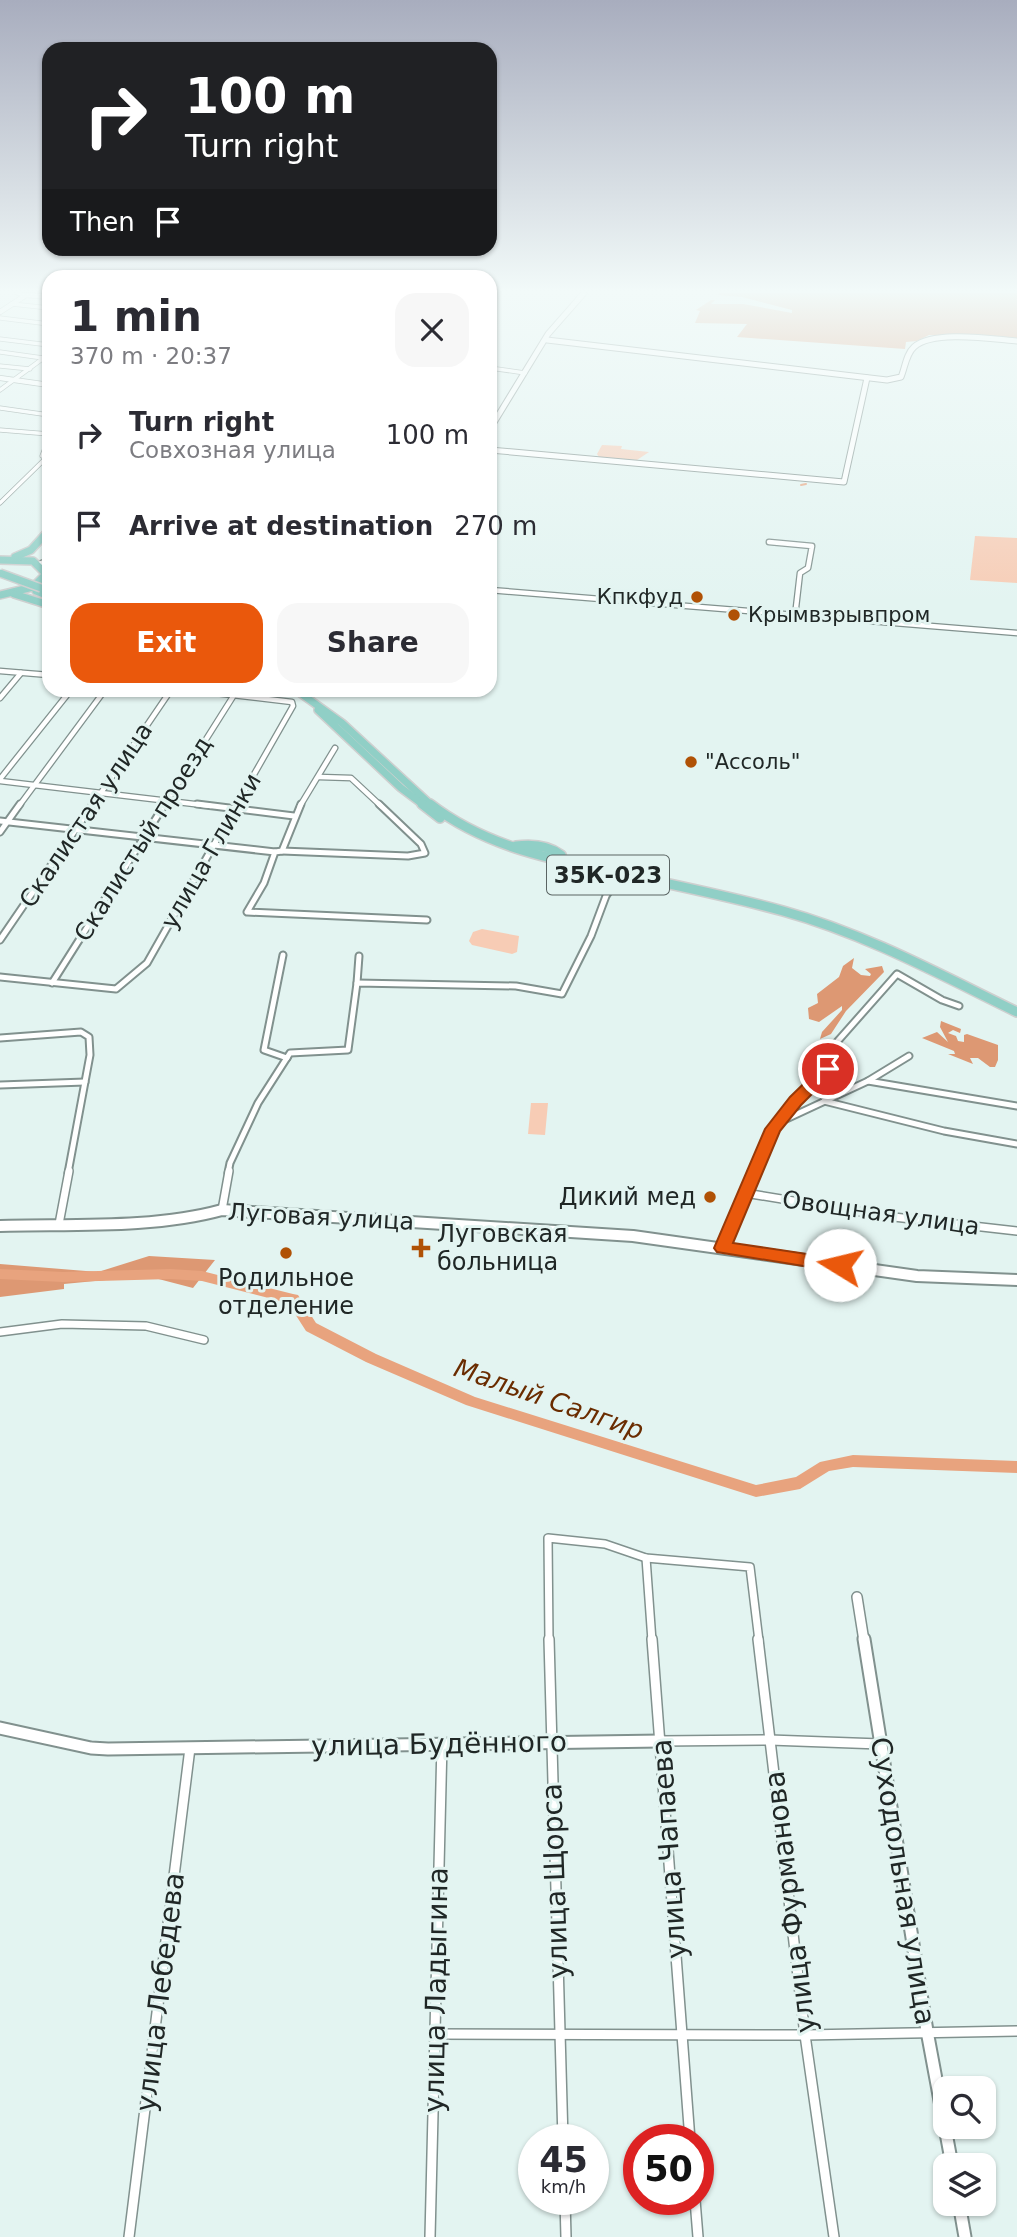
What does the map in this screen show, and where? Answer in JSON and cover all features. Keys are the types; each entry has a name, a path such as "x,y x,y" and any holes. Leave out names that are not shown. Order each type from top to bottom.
{"main road":[{"path":"497,418 510,397"},
{"path":"497,451 844,482 863,397"},
{"path":"4,559 31,550 42,538"},
{"path":"31,550 35,562 42,570"},
{"path":"4,559 35,562"},
{"path":"0,575 42,591"},
{"path":"4,595 32,587 42,581"},
{"path":"4,595 42,603"},
{"name":"35К-023","path":"296,697 322,713 408,794 451,825 490,845 797,919 971,990"},
{"name":"35К-023","path":"310,697 344,722 442,813 471,831 512,848 529,845 557,850 561,853 557,862"},
{"name":"35К-023","path":"557,862 751,903 817,921 890,951 1017,1012"},
{"name":"Луговая улица","path":"0,1226 197,1217 222,1210 633,1236 917,1276 1017,1280"}],"street":[{"path":"0,408 41,414"},
{"path":"0,430 42,435"},
{"path":"0,503 42,461"},
{"path":"769,542 812,546 808,568 800,573 795,616"},
{"path":"35,562 42,562"},
{"path":"497,591 1017,633"},
{"path":"0,671 42,674"},
{"path":"0,698 21,673"},
{"path":"0,780 65,697"},
{"path":"0,832 100,697"},
{"name":"Скалистая улица","path":"0,940 166,697"},
{"name":"Скалистый проезд","path":"52,983 233,697"},
{"name":"улица Глинки","path":"52,983 116,989 147,963 236,809 292,702 251,697"},
{"path":"335,748 294,816 264,883 247,912 427,920"},
{"path":"0,821 279,852 408,856 425,853 421,844 351,778 319,777"},
{"path":"0,780 294,816"},
{"path":"357,983 516,985 562,994 591,936 606,896 618,877"},
{"path":"283,955 264,1050 287,1058"},
{"path":"222,1210 230,1163 258,1103 287,1058 295,1051 348,1050 359,956"},
{"path":"723,1248 773,1129 814,1081 836,1061 836,1043 897,974 942,1000 959,1006"},
{"path":"0,977 52,983"},
{"path":"0,1038 85,1033 89,1037 91,1049 59,1224"},
{"path":"780,1122 868,1081 909,1056"},
{"path":"868,1081 1017,1106"},
{"path":"0,1085 85,1083"},
{"path":"824,1101 967,1138 1017,1144"},
{"name":"Овощная улица","path":"745,1193 885,1216 1017,1231"},
{"path":"0,1332 62,1324 146,1326 204,1340"},
{"name":"улица Щорса","path":"563,2124 548,1538 605,1544 646,1558"},
{"name":"улица Фурманова","path":"646,1558 750,1567 805,2035 834,2237"},
{"name":"улица Чапаева","path":"646,1558 689,2124"},
{"name":"Суходольная улица","path":"856,1597 927,2031 950,2153"},
{"name":"улица Будённого","path":"0,1728 91,1748 770,1740 880,1744"},
{"name":"улица Ладыгина","path":"430,2237 442,1743"},
{"name":"улица Лебедева","path":"129,2237 190,1748"},
{"path":"436,2034 805,2035 1017,2031"},
{"path":"565,2215 566,2237"},
{"path":"696,2215 698,2237"},
{"path":"961,2216 965,2237"}],"shaded area":[{"path":"602,445 649,452 637,460 599,457 597,454"},
{"path":"975,536 1017,538 1017,583 970,580"},
{"path":"482,929 519,936 517,952 512,954 472,945 469,941 473,932"},
{"path":"854,958 852,968 861,975 870,976 865,969 882,966 884,972 846,1011 831,1034 820,1039 822,1032 842,1010 842,1006 819,1022 809,1019 808,1008 818,1003 817,994 839,977 843,966"},
{"path":"941,1021 961,1029 960,1033 953,1030 948,1033 956,1036 958,1041 964,1042 964,1035 967,1034 998,1045 995,1067 990,1067 978,1058 970,1058 973,1064 948,1054 955,1054 954,1051 922,1038 937,1032 948,1042 940,1027"},
{"path":"531,1103 548,1103 545,1135 528,1134"},
{"path":"149,1256 215,1260 193,1288 147,1276 64,1284 64,1289 0,1297 0,1264 98,1272"}],"waterway":[{"path":"801,485 806,484"},
{"name":"Малый Салгир","path":"0,1274 63,1277 170,1274 202,1276 293,1299 311,1327 371,1358 471,1401 756,1491 800,1483 825,1466 853,1461 1017,1467"}],"place":[{"name":"Кпкфуд","path":"697,597"},
{"name":"Крымвзрывпром","path":"734,615"},
{"name":"\"Ассоль\"","path":"691,762"},
{"name":"Дикий мед","path":"710,1197"},
{"name":"Луговская больница","path":"421,1248"},
{"name":"Родильное отделение","path":"286,1253"}],"route":[{"path":"828,1069 814,1081 773,1129 723,1248 840,1265"}]}
